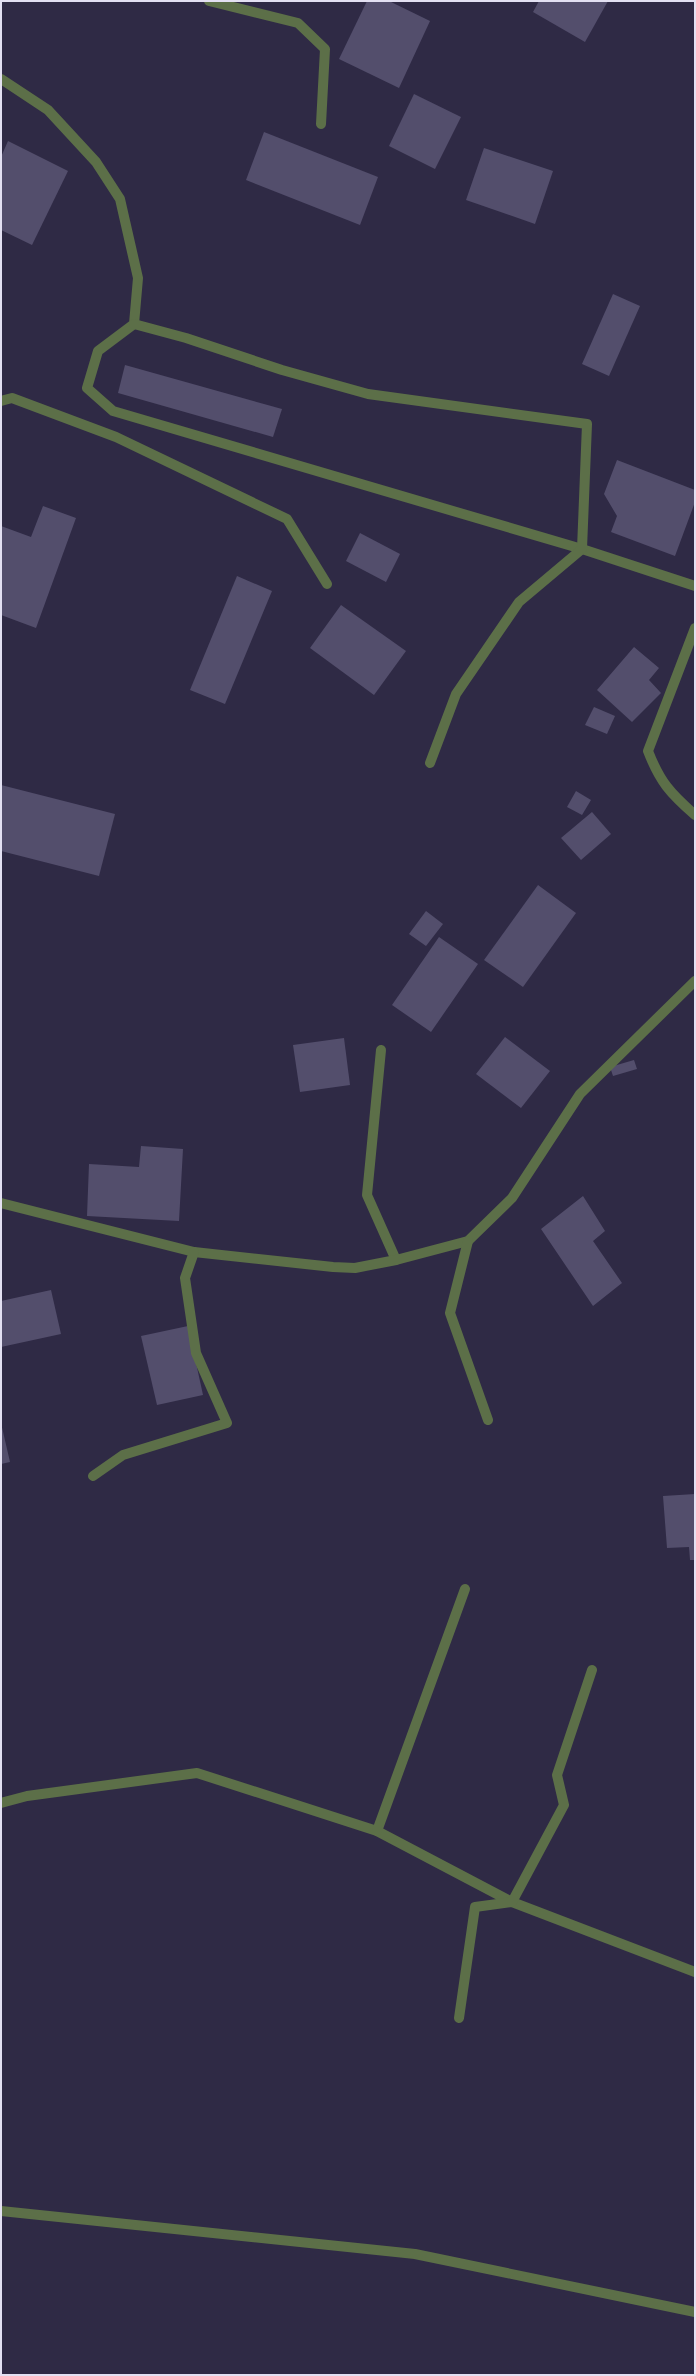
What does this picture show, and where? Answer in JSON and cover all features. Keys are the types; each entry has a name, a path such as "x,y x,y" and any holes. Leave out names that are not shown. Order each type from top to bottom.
{"street":[{"path":"209,1 298,23 325,49 321,124"},
{"path":"1,79 48,110 96,162 120,199 138,278 134,324 98,351 87,388 113,411 582,549 695,586"},
{"path":"134,324 186,338 282,370 368,394 587,424 582,549 519,602 456,694 430,763"},
{"path":"1,401 12,398 78,421 287,518 327,584"},
{"path":"695,628 648,751 656,772 671,794 695,815"},
{"path":"1,1203 194,1252 333,1267 355,1268 396,1260 468,1240 512,1198 580,1094 695,981"},
{"path":"382,1050 367,1195 396,1260"},
{"path":"468,1240 450,1313 488,1420"},
{"path":"93,1476 123,1455 227,1423 196,1352 185,1278 194,1252"},
{"path":"377,1830 465,1589"},
{"path":"512,1902 564,1805 557,1775 592,1670"},
{"path":"1,1803 26,1796 197,1773 377,1830 512,1902 695,1972"},
{"path":"459,2018 475,1907 512,1902"},
{"path":"1,2211 416,2254 695,2312"}],"building":[{"path":"367,1 389,1 430,21 399,88 339,59"},
{"path":"539,1 608,1 585,42 533,12"},
{"path":"414,94 461,117 435,169 389,146"},
{"path":"264,132 378,177 360,225 246,180"},
{"path":"8,141 68,171 32,245 1,230 1,157"},
{"path":"484,148 553,171 535,224 466,200"},
{"path":"613,294 640,306 609,376 582,364"},
{"path":"125,365 282,409 273,437 118,393"},
{"path":"617,460 695,490 695,502 675,556 611,532 617,516 604,494"},
{"path":"43,506 76,518 36,628 1,615 1,526 31,537"},
{"path":"360,533 400,554 386,582 346,561"},
{"path":"237,576 272,591 225,704 190,690"},
{"path":"341,605 406,651 374,695 310,648"},
{"path":"634,647 659,668 649,680 661,693 632,722 597,690"},
{"path":"594,707 615,716 607,734 585,725"},
{"path":"1,785 115,814 99,876 1,851"},
{"path":"576,791 591,800 582,815 567,807"},
{"path":"592,812 611,834 581,860 561,838"},
{"path":"538,885 576,913 523,987 484,960"},
{"path":"426,911 443,924 426,946 409,934"},
{"path":"439,937 478,964 431,1032 392,1005"},
{"path":"505,1037 550,1071 521,1108 476,1074"},
{"path":"344,1038 350,1085 300,1092 293,1045"},
{"path":"634,1060 637,1069 613,1076 610,1067"},
{"path":"141,1146 183,1149 179,1221 87,1216 89,1164 139,1167"},
{"path":"583,1196 605,1231 593,1241 622,1283 593,1306 541,1229"},
{"path":"51,1290 61,1334 1,1347 1,1301"},
{"path":"188,1326 203,1395 157,1405 141,1336"},
{"path":"1,1423 10,1462 1,1464"},
{"path":"695,1494 695,1560 690,1560 689,1547 667,1548 663,1496"}]}
